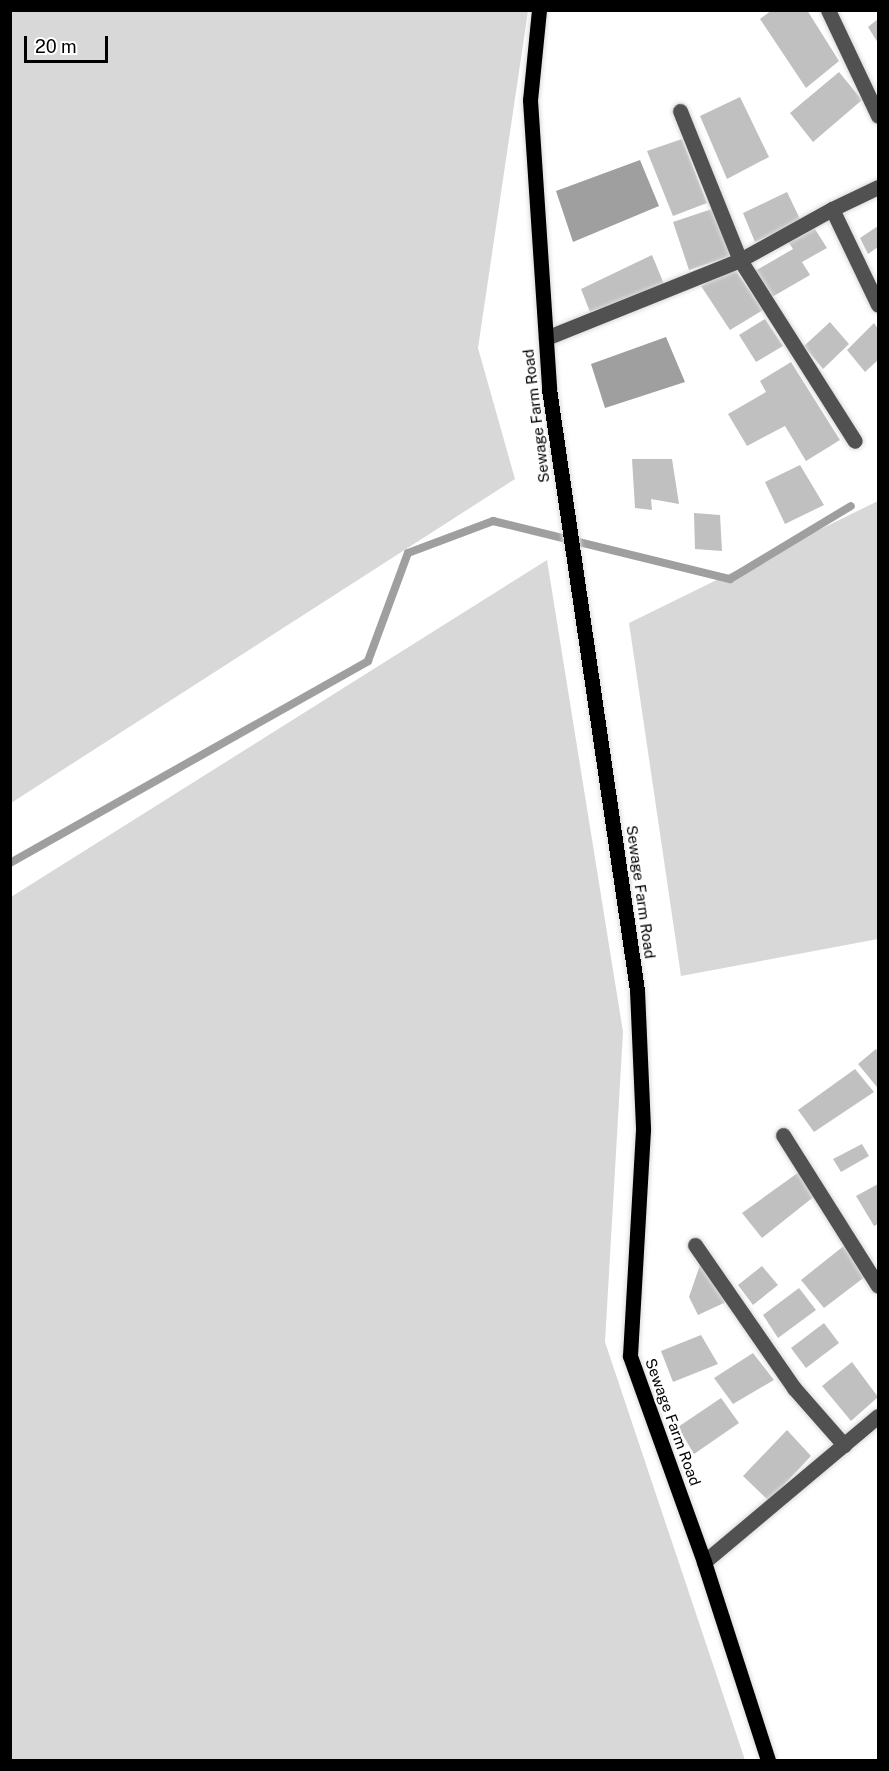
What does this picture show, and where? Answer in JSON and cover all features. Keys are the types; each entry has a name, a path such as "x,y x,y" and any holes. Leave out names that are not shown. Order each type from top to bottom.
{"main road":[{"name":"Sewage Farm Road","path":"539,10 530,100 549,389 637,990 643,1130 630,1356 704,1562 768,1761"}],"street":[{"path":"828,10 879,116"},
{"path":"680,111 740,260 855,441"},
{"path":"546,338 740,260 831,208 879,187"},
{"path":"831,208 879,305"},
{"path":"783,1135 879,1286"},
{"path":"695,1245 794,1388 844,1445"},
{"path":"704,1562 879,1416"}],"shaded area":[{"path":"11,10 528,11 478,348 515,479 11,803"},
{"path":"640,160 659,206 573,242 556,191"},
{"path":"666,337 685,382 605,408 591,364"},
{"path":"878,501 878,939 681,976 629,623"},
{"path":"547,560 623,1032 605,1342 745,1760 11,1760 11,897"}],"building":[{"path":"772,10 807,10 839,61 806,88 760,19"},
{"path":"878,19 878,43 868,27"},
{"path":"839,72 862,100 813,142 790,113"},
{"path":"740,97 769,157 727,179 700,116"},
{"path":"682,139 707,203 673,216 647,151"},
{"path":"787,192 801,221 755,242 743,213"},
{"path":"712,209 731,256 689,270 673,222"},
{"path":"813,226 827,248 802,262 810,275 772,297 755,271 793,249 787,240"},
{"path":"878,226 878,247 868,254 860,238"},
{"path":"652,255 664,284 590,312 581,289"},
{"path":"734,268 763,310 730,330 701,286"},
{"path":"765,319 783,346 756,362 739,335"},
{"path":"830,322 849,344 823,369 804,346"},
{"path":"874,323 878,329 878,360 865,372 847,350"},
{"path":"791,362 840,440 806,461 785,426 747,446 728,414 766,392 760,381"},
{"path":"632,459 672,459 679,504 651,499 652,510 635,508"},
{"path":"800,465 824,505 785,524 765,482"},
{"path":"694,513 720,515 722,551 695,549"},
{"path":"876,1049 878,1052 877,1087 858,1064"},
{"path":"855,1069 874,1092 814,1132 798,1110"},
{"path":"862,1144 869,1156 841,1172 833,1159"},
{"path":"799,1172 816,1195 762,1238 742,1213"},
{"path":"878,1184 878,1224 874,1226 856,1196"},
{"path":"845,1245 866,1276 824,1308 801,1280"},
{"path":"701,1262 726,1302 698,1315 689,1297"},
{"path":"762,1266 778,1285 753,1305 738,1285"},
{"path":"799,1288 816,1310 778,1338 763,1315"},
{"path":"824,1323 839,1343 806,1368 791,1348"},
{"path":"701,1335 718,1364 673,1382 661,1351"},
{"path":"753,1353 774,1380 733,1404 714,1378"},
{"path":"852,1362 878,1397 851,1421 822,1386"},
{"path":"721,1398 739,1423 694,1454 678,1427"},
{"path":"787,1430 811,1456 769,1501 743,1476"}],"waterway":[{"path":"10,863 368,661 408,553 493,521 730,579 851,506"}]}
